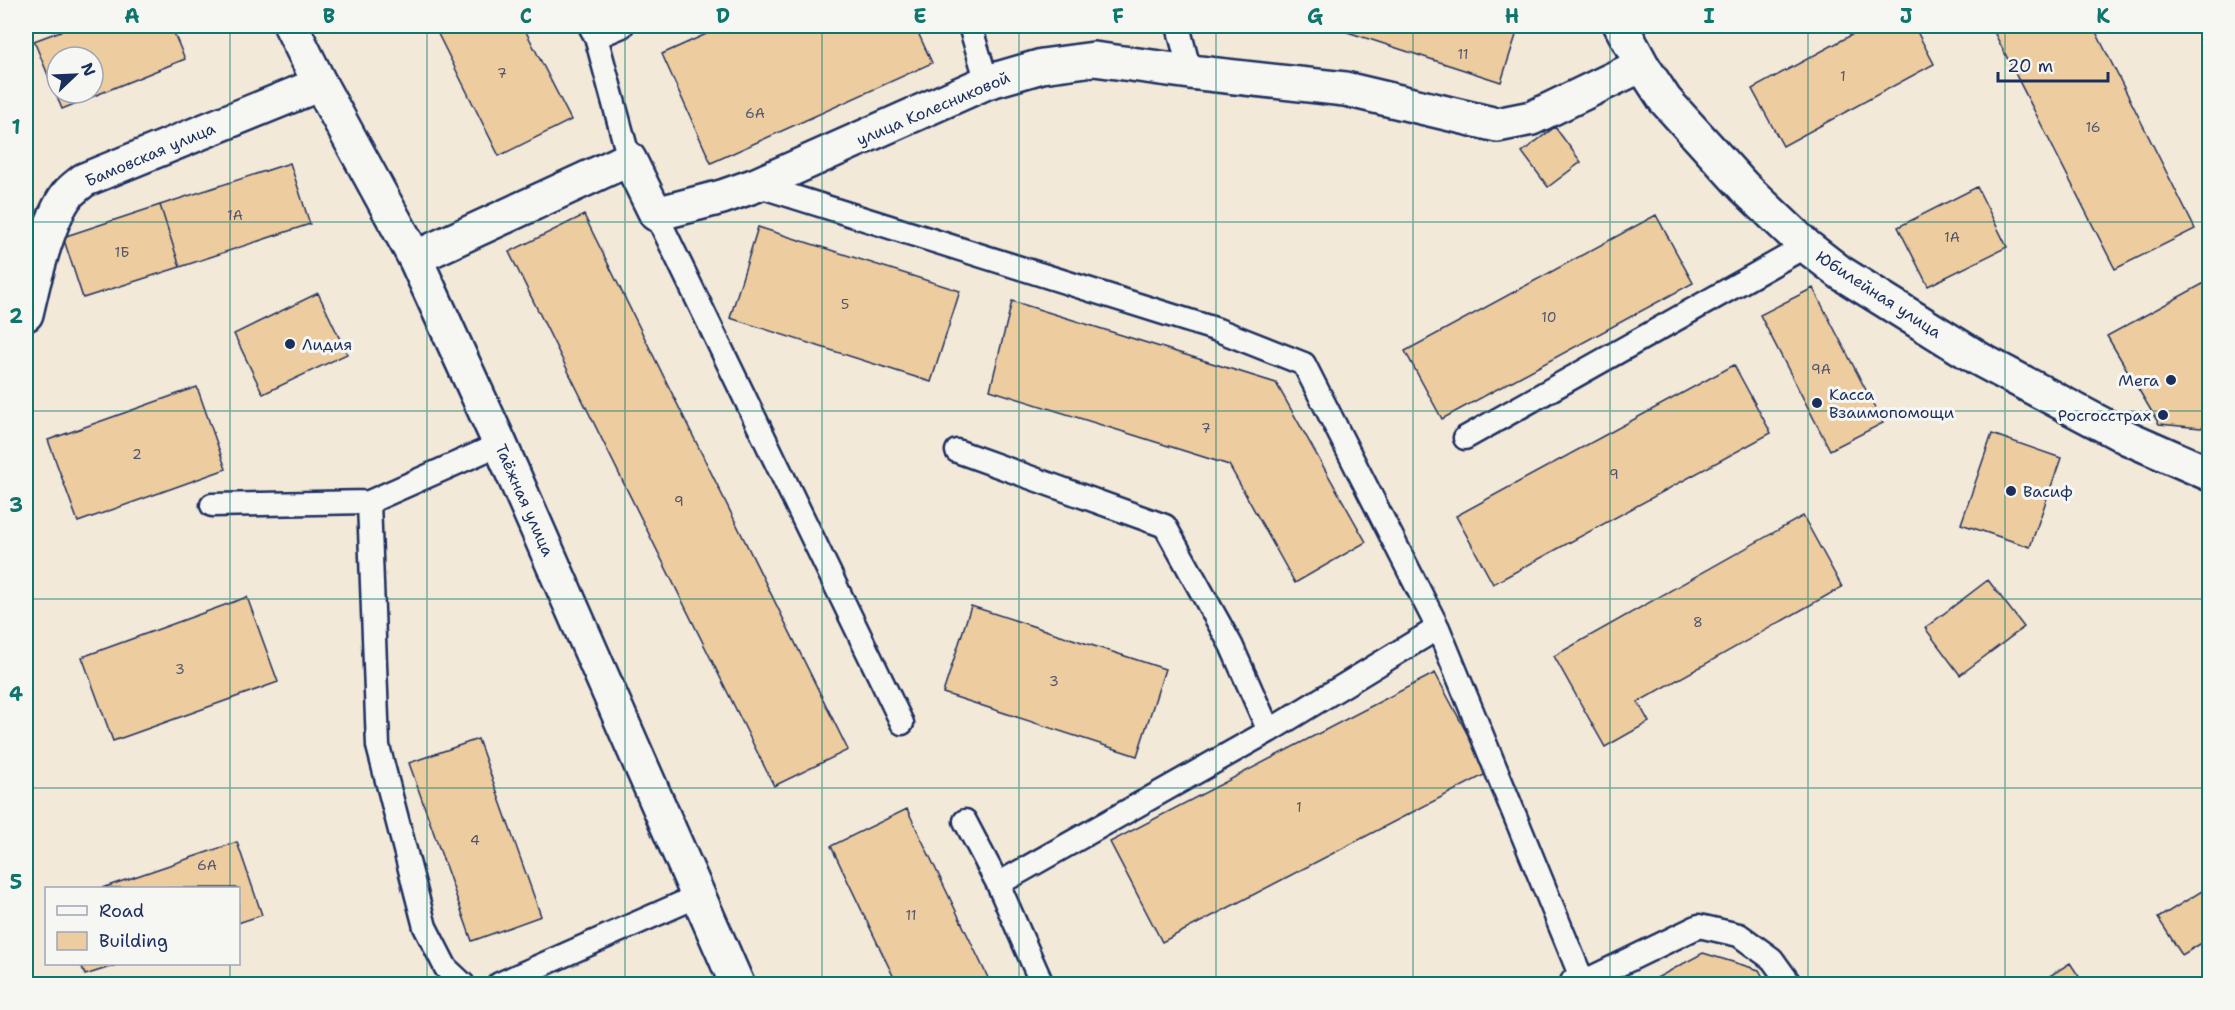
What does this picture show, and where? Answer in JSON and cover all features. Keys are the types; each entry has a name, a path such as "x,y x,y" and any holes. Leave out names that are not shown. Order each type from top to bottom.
{"street":[{"name":"Таёжная улица","path":"291,26 320,84 416,258 737,984"},
{"name":"Юбилейная улица","path":"1621,26 1642,65 1665,100 1744,187 1806,246 1841,273 1979,359 2128,438 2210,474"},
{"name":"улица Колесниковой","path":"656,214 722,197 756,185 987,82 1041,66 1095,59 1345,89 1497,125 1532,118 1642,65"},
{"name":"Бамовская улица","path":"26,314 30,292 53,222 65,197 73,188 84,180 320,84"},
{"path":"416,258 629,159 656,214"}],"lane":[{"path":"622,26 593,31 629,159"},
{"path":"970,26 987,82"},
{"path":"1178,26 1190,72"},
{"path":"756,185 1218,330 1304,363 1438,628 1580,983 1699,926 1739,934 1772,959 1790,984"},
{"path":"656,214 902,723"},
{"path":"1465,438 1806,246"},
{"path":"212,505 369,502 500,444"},
{"path":"957,451 1165,526 1231,645 1269,731"},
{"path":"369,502 378,746 425,927 446,968 463,984"},
{"path":"998,884 1269,731 1438,628"},
{"path":"965,821 998,884 1042,984"},
{"path":"499,984 698,896"}],"building":[{"path":"74,26 171,26 185,59 105,92 105,45 45,45 45,68 34,41"},
{"path":"434,26 523,26 571,120 499,156"},
{"path":"724,26 915,26 932,63 711,163 662,54"},
{"path":"1069,26 1086,26 1072,32"},
{"path":"1329,26 1519,26 1501,82"},
{"path":"1868,26 1914,26 1934,64 1783,146 1752,89"},
{"path":"1991,26 2093,26 2195,229 2115,269"},
{"path":"60,105 72,105 62,109"},
{"path":"1555,127 1581,162 1548,187 1522,152"},
{"path":"290,163 310,224 180,267 160,205"},
{"path":"1977,187 2007,247 1928,286 1898,227"},
{"path":"160,205 180,267 83,298 63,237"},
{"path":"584,215 848,750 774,786 509,252"},
{"path":"1656,215 1693,283 1442,419 1405,351"},
{"path":"758,227 960,291 931,382 730,318"},
{"name":"Мега","path":"2210,280 2210,423 2201,428 2159,424 2107,336"},
{"path":"1813,288 1883,423 1830,450 1760,315"},
{"name":"Лидия","path":"318,293 347,354 263,394 234,334"},
{"path":"1012,301 1276,383 1366,542 1295,583 1229,465 990,390"},
{"path":"1734,365 1771,433 1493,584 1456,516"},
{"path":"197,387 226,469 78,522 48,440"},
{"name":"Васиф","path":"1992,434 2061,458 2030,547 1961,524"},
{"path":"1803,516 1842,587 1638,702 1649,722 1605,747 1554,656"},
{"path":"1988,580 2024,627 1960,675 1925,628"},
{"path":"247,597 278,682 113,741 82,657"},
{"path":"971,606 1165,669 1137,756 943,693"},
{"path":"1435,673 1488,773 1162,942 1110,842"},
{"path":"478,739 541,916 472,941 409,763"},
{"path":"907,809 991,984 897,984 831,846"},
{"path":"237,842 262,915 240,922 240,887 105,887"},
{"path":"2210,886 2210,938 2182,955 2158,918"},
{"path":"1703,953 1759,970 1767,984 1650,984 1651,981"},
{"path":"2070,963 2084,984 2037,984"},
{"path":"81,965 117,965 85,975"}],"place":[{"name":"Лидия","path":"290,344"},
{"name":"Мега","path":"2171,380"},
{"name":"Касса Взаимопомощи","path":"1817,403"},
{"name":"Росгосстрах","path":"2163,415"},
{"name":"Васиф","path":"2011,491"}]}
